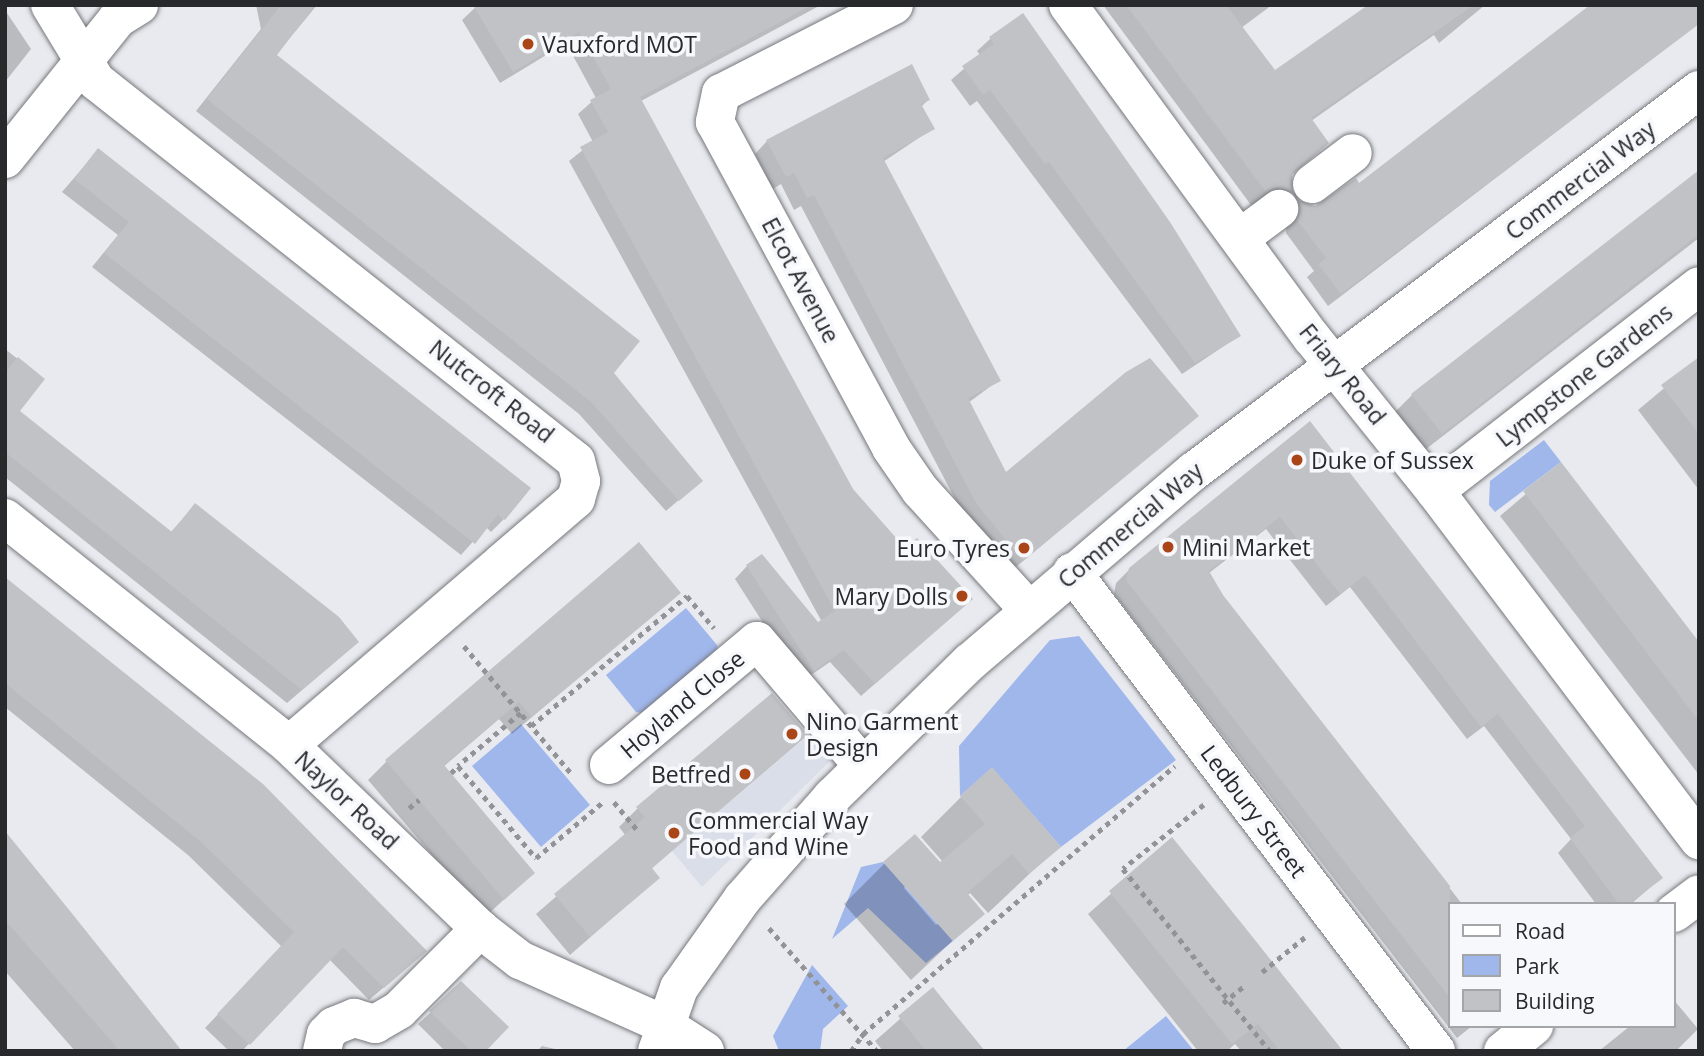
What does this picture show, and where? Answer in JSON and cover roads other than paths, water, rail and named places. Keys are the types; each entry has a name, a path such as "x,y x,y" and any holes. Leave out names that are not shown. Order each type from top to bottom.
{"street":[{"path":"50,5 83,60"},
{"path":"5,159 117,19 139,5"},
{"name":"Elcot Avenue","path":"894,5 721,93 715,122 891,449 920,490 1029,610"},
{"name":"Friary Road","path":"1081,10 1312,338 1336,364 1436,491 1699,840"},
{"name":"Nutcroft Road","path":"83,60 96,82 576,461 581,481 576,499 441,618 289,746"},
{"name":"Commercial Way","path":"660,1038 690,970 743,898 863,766 1029,610 1209,459 1699,90"},
{"path":"1312,184 1353,153"},
{"path":"1240,238 1279,209"},
{"name":"Lympstone Gardens","path":"1436,491 1699,286"},
{"name":"Naylor Road","path":"5,518 289,746 480,929 520,960 660,1038 705,1051"},
{"name":"Ledbury Street","path":"1072,572 1436,1051"},
{"name":"Hoyland Close","path":"609,781 757,641 863,766"},
{"path":"1676,911 1699,894"},
{"path":"322,1051 326,1034 334,1026 354,1017 375,1024 399,1010 480,929"},
{"path":"1503,1051 1532,1028"}],"place":[{"name":"Vauxford MOT","path":"528,44"},
{"name":"Duke of Sussex","path":"1297,460"},
{"name":"Mini Market","path":"1168,547"},
{"name":"Euro Tyres","path":"1024,548"},
{"name":"Mary Dolls","path":"962,596"},
{"name":"Nino Garment Design","path":"792,734"},
{"name":"Betfred","path":"745,774"},
{"name":"Commercial Way Food and Wine","path":"674,833"}]}
